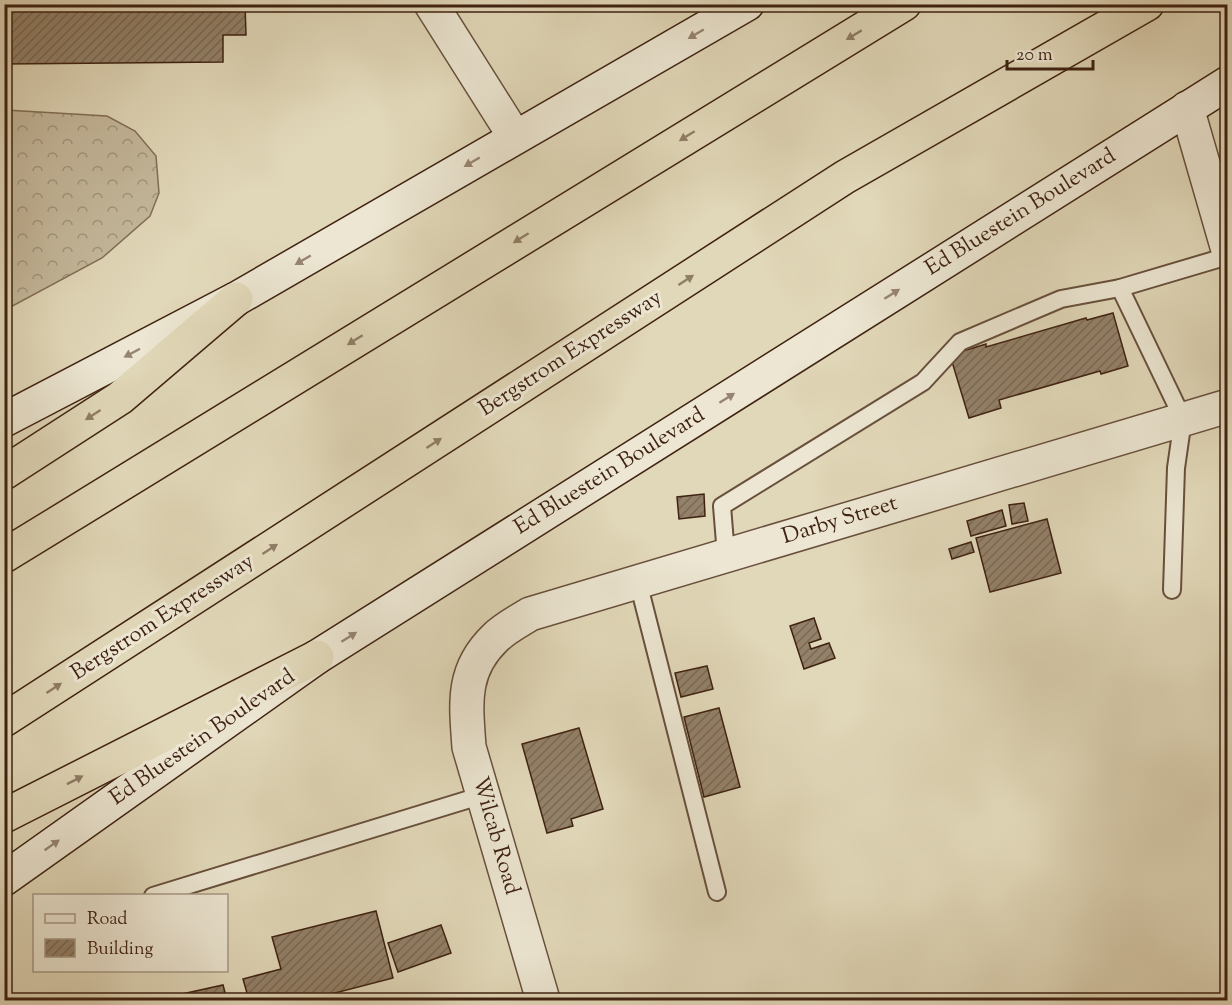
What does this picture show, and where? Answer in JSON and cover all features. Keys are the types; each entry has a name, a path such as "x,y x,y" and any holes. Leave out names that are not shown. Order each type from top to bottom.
{"highway":[{"path":"4,556 904,4"},
{"name":"Bergstrom Expressway","path":"4,720 845,177 1147,4"},
{"path":"4,473 120,398 236,299"},
{"path":"4,816 317,657"}],"main road":[{"path":"431,4 515,137"},
{"path":"4,420 236,299 747,4"},
{"name":"Ed Bluestein Boulevard","path":"4,879 317,657 1227,83"},
{"path":"1187,108 1227,250"},
{"name":"Darby Street","path":"471,669 495,637 530,614 1227,406"},
{"name":"Wilcab Road","path":"471,669 466,705 469,747 543,1000"}],"lane":[{"path":"726,555 722,506 923,382 960,342 1061,299 1120,288 1227,256"},
{"path":"1120,288 1183,419 1176,468 1172,590"},
{"path":"638,582 717,892"},
{"path":"160,894 483,795"}],"green space":[{"path":"5,110 107,116 135,131 156,156 159,193 150,216 102,258 5,310"}],"building":[{"path":"4,4 245,4 246,35 223,35 223,62 4,64"},
{"path":"1113,313 1128,366 1101,374 1100,371 999,400 1001,408 969,418 950,355 1086,318 1087,320"},
{"path":"704,494 705,516 679,519 677,497"},
{"path":"1024,503 1028,521 1012,524 1009,505"},
{"path":"1002,510 1006,526 971,536 967,521"},
{"path":"1047,519 1061,573 990,592 976,538"},
{"path":"971,542 974,552 952,559 949,549"},
{"path":"814,618 821,639 809,643 811,649 829,643 835,658 804,669 790,626"},
{"path":"707,666 713,689 681,697 675,673"},
{"path":"719,708 740,787 704,797 684,717"},
{"path":"579,728 603,809 571,819 573,826 547,833 522,744"},
{"path":"376,911 393,978 308,1000 249,1000 243,979 281,969 272,937"},
{"path":"441,925 451,953 398,972 388,943"},
{"path":"223,985 227,1000 155,1000"}]}
